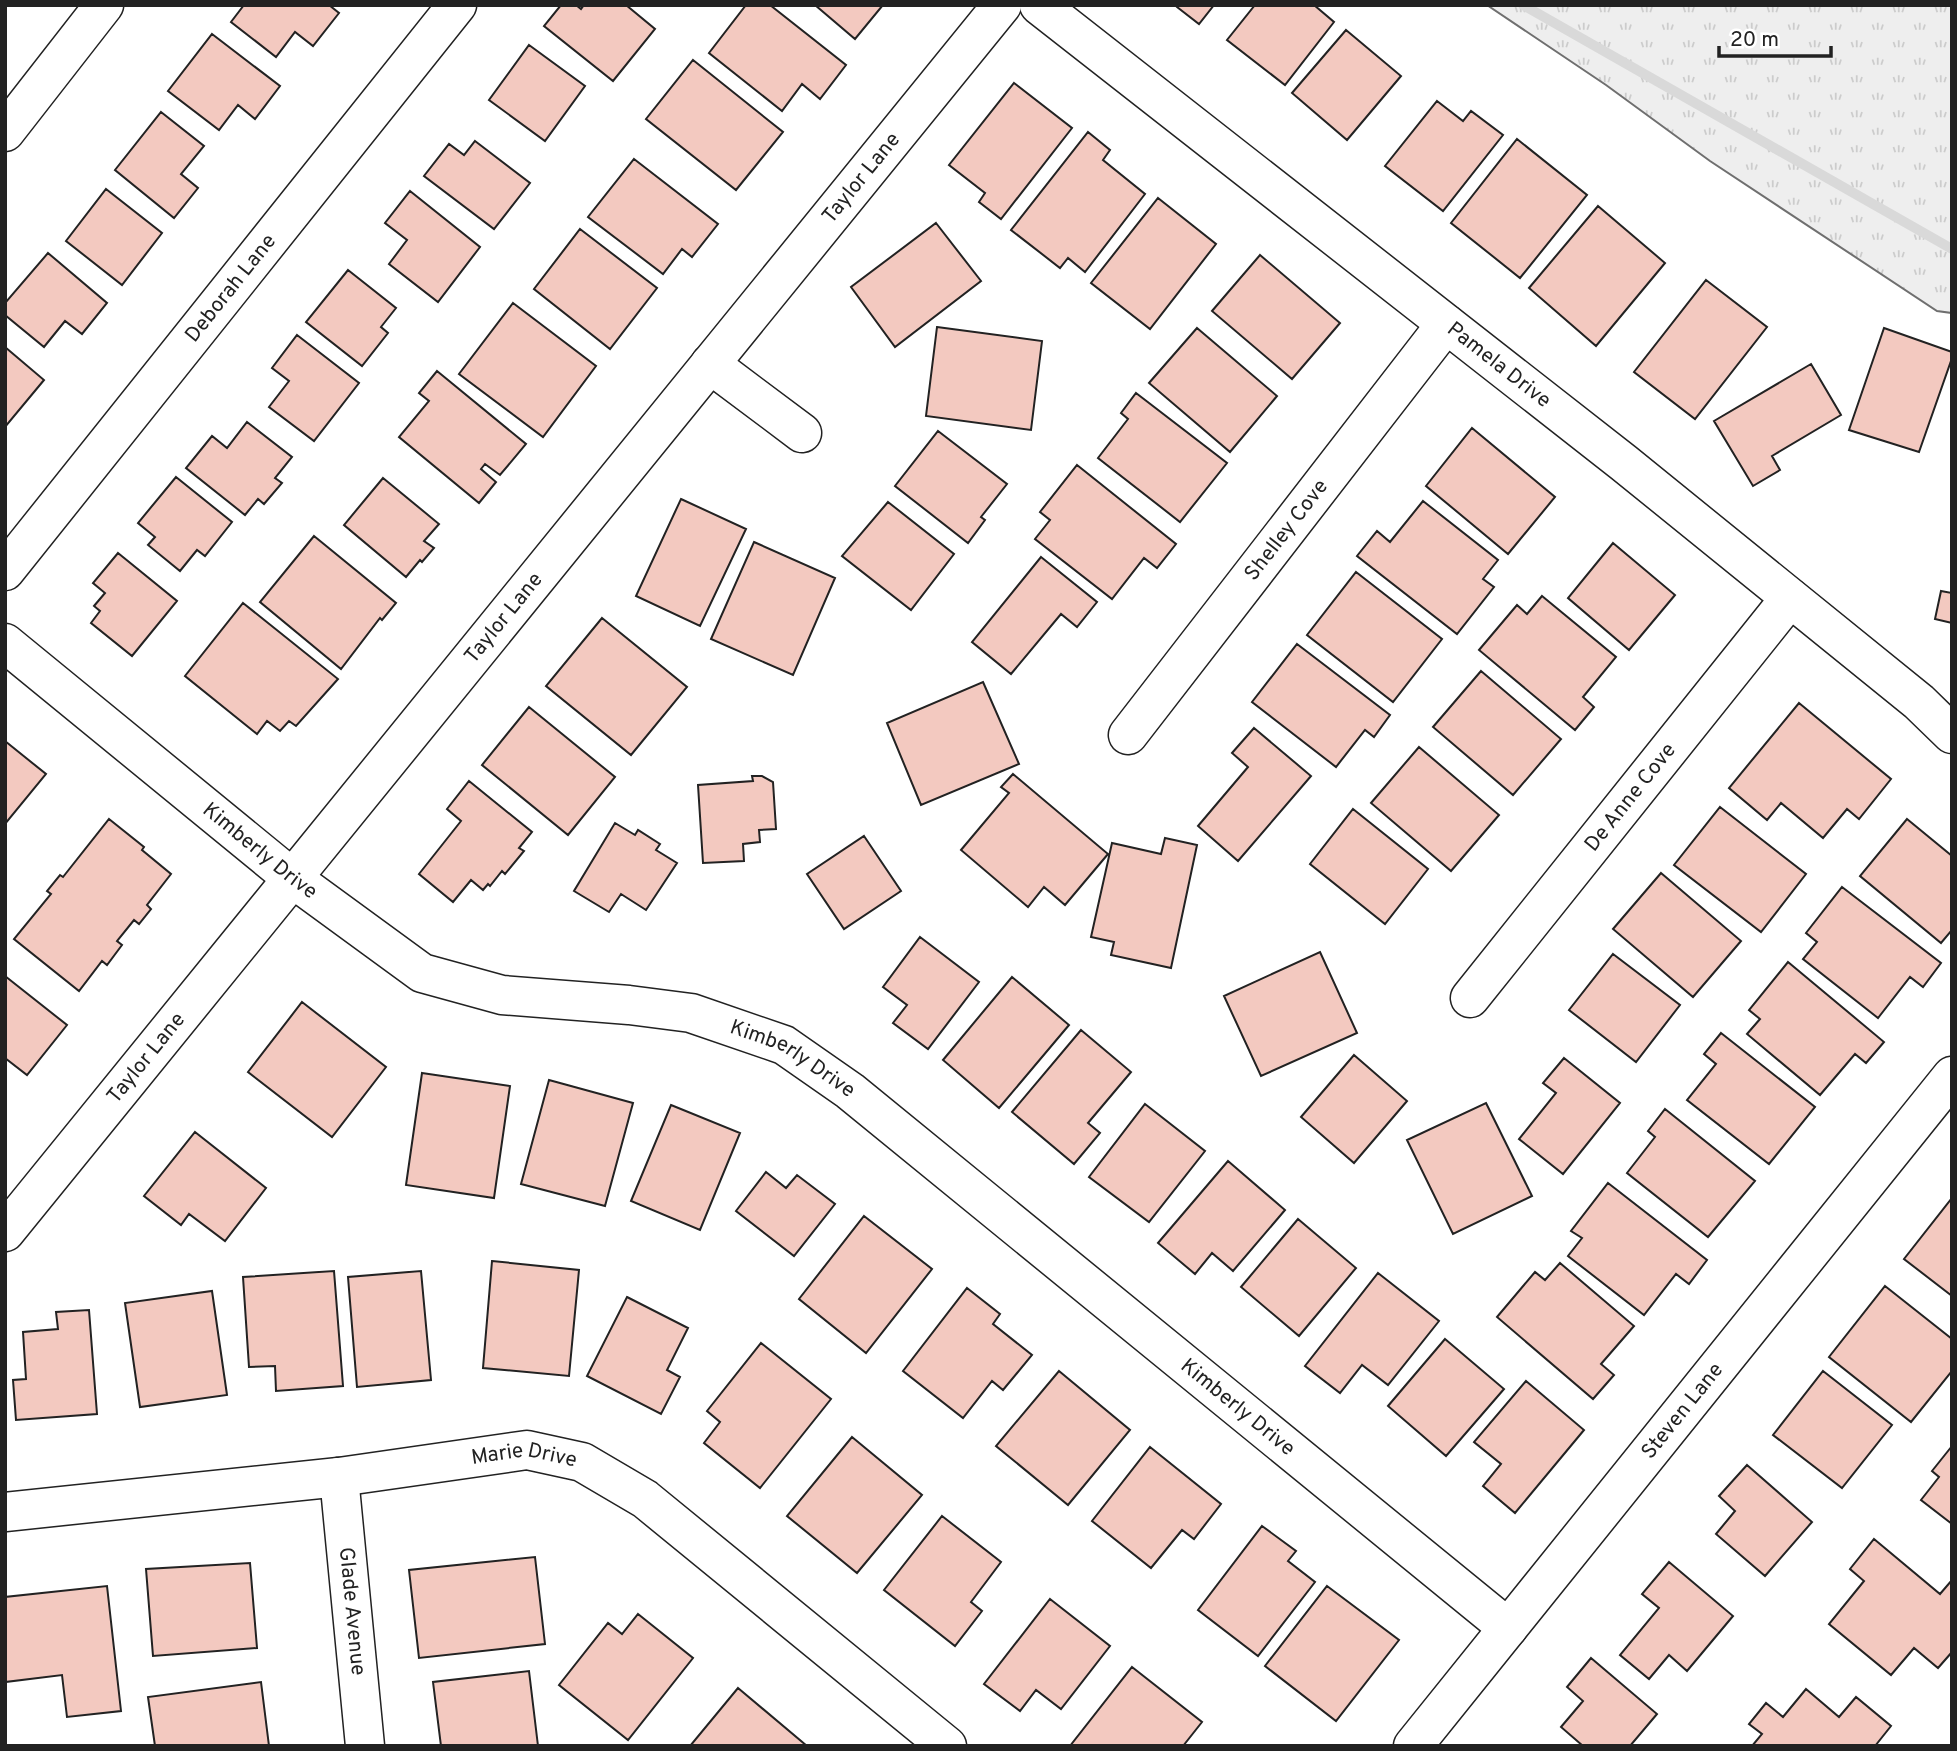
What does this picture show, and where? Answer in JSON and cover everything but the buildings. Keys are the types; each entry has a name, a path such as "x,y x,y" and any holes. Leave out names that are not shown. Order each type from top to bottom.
{"street":[{"path":"5,132 104,5"},
{"name":"Deborah Lane","path":"5,571 457,5"},
{"name":"Taylor Lane","path":"5,1231 1002,5"},
{"name":"Pamela Drive","path":"1039,5 1624,463 1919,702 1952,734"},
{"name":"Shelley Cove","path":"1128,735 1446,324"},
{"path":"710,364 802,433"},
{"name":"De Anne Cove","path":"1470,998 1790,598"},
{"name":"Kimberly Drive","path":"5,643 292,878 422,973 502,995 691,1013 784,1045 850,1091 1508,1628"},
{"name":"Steven Lane","path":"1413,1746 1952,1076"},
{"name":"Marie Drive","path":"5,1512 339,1478 527,1450 582,1462 645,1499 947,1746"},
{"name":"Glade Avenue","path":"339,1478 365,1746"}],"green space":[{"path":"1487,5 1952,5 1952,313 1937,311 1710,161 1606,85"}],"waterway":[{"path":"1523,5 1952,249"}]}
